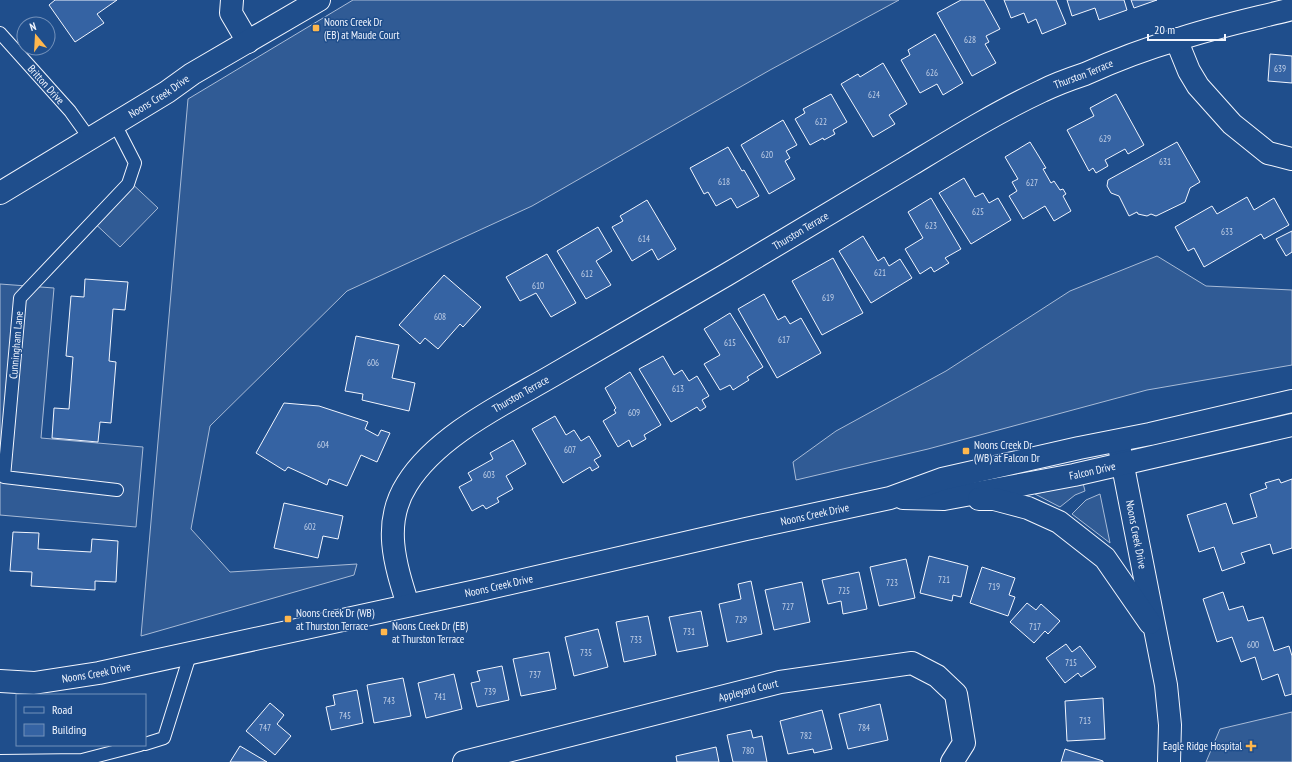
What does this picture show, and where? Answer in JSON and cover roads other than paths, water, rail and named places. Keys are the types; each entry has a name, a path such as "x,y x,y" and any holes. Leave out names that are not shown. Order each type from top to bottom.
{"street":[{"path":"232,0 231,13 248,42"},
{"name":"Noons Creek Drive","path":"0,193 167,92 192,74 319,0"},
{"name":"Thurston Terrace","path":"408,605 398,574 392,529 397,501 407,483 421,465 436,450 475,421 726,275 971,129 1043,90 1106,65 1176,40 1242,21 1292,9"},
{"path":"1176,40 1189,71 1198,86 1232,124 1268,153 1292,159"},
{"path":"1118,440 1292,401"},
{"name":"Falcon Drive","path":"890,498 944,499 1122,465 1292,425"},
{"name":"Noons Creek Drive","path":"0,681 34,683 99,673 738,530 890,498 942,479 1118,440 1166,685 1170,725 1169,762"},
{"path":"944,499 994,499 1028,508 1059,522 1105,558 1155,629"},
{"name":"Appleyard Court","path":"464,762 780,682 912,663 937,676 956,694 964,743 952,762"}],"lane":[{"name":"Britton Drive","path":"0,33 70,111 90,139"},
{"name":"Cunningham Lane","path":"115,124 135,163 128,184 20,298 4,477 117,490"},
{"path":"146,744 164,738 191,652"},
{"path":"0,761 82,761 136,746"}],"place":[{"name":"Noons Creek Dr (EB) at Maude Court","path":"316,28"},
{"name":"Noons Creek Dr (WB) at Falcon Dr","path":"966,451"},
{"name":"Noons Creek Dr (WB) at Thurston Terrace","path":"288,619"},
{"name":"Noons Creek Dr (EB) at Thurston Terrace","path":"384,632"},
{"name":"Eagle Ridge Hospital","path":"1251,746"}]}
